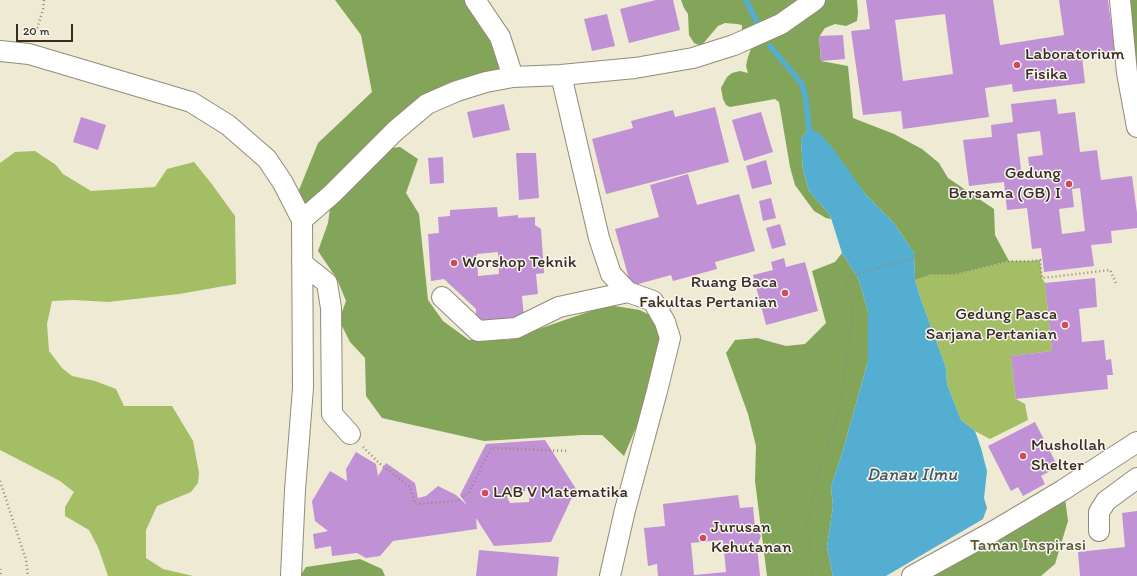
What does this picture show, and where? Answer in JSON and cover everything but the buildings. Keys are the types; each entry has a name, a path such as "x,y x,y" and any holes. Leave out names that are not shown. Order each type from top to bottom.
{"lane":[{"path":"475,0 500,37 513,77"},
{"path":"302,220 332,194 395,131 427,104 457,91 486,82 513,77 561,75 635,68 693,58 734,45 781,24 816,0"},
{"path":"1120,0 1127,73 1137,127"},
{"path":"0,51 29,54 192,102 228,125 267,159 283,183 302,220 303,388 295,490 291,576"},
{"path":"561,75 599,238 611,274 628,292 653,301 665,322 670,338 625,510 610,576"},
{"path":"302,263 326,283 331,308 332,414 350,434"},
{"path":"442,297 478,331 516,328 559,307 628,292"},
{"path":"912,576 994,531 1063,490 1135,443 1137,465"},
{"path":"1099,530 1099,512 1106,501 1137,478"}],"path":[{"path":"29,54 43,9 44,0"},
{"path":"812,576 808,526 821,461 839,411 853,310 845,278 923,255 933,274 955,274 1009,261 1040,260 1042,278 1110,270 1116,283"},
{"path":"350,434 379,462 410,487 415,504 457,501 468,492 490,448 569,451"},
{"path":"0,481 26,560 28,576"},
{"path":"0,569 1,576"}],"green space":[{"path":"335,0 475,0 513,77 457,91 376,150 400,147 418,159 406,193 419,214 428,300 443,321 469,340 507,340 608,305 640,310 661,321 662,338 649,397 624,456 602,435 484,441 382,418 366,396 365,358 350,342 339,320 346,301 337,279 318,251 328,223 332,194 302,220 299,190 318,143 372,92 361,35"},
{"path":"681,0 857,0 857,21 846,26 835,24 825,28 819,37 821,61 848,66 853,118 894,134 922,149 939,163 948,178 994,209 995,235 1009,261 955,274 933,274 915,280 914,253 894,223 866,195 809,131 805,133 801,140 803,170 809,191 830,215 831,219 826,218 814,211 795,185 790,167 779,102 775,99 730,107 726,105 723,99 721,88 727,77 732,73 740,71 748,73 746,66 752,46 742,32 742,25 725,23 718,26 701,46 694,43 689,35 688,14"},
{"path":"1120,0 1137,0 1137,127"},
{"path":"35,151 56,165 63,174 91,191 155,187 167,169 194,162 235,216 236,284 179,294 108,302 74,300 52,301 47,324 49,351 62,368 72,376 95,381 116,389 124,406 172,406 193,441 199,473 198,483 191,492 157,506 146,530 146,558 163,569 193,576 108,576 98,547 89,530 65,516 65,507 74,492 60,481 0,450 0,163 15,152"},
{"path":"842,253 859,280 868,312 868,361 831,487 833,506 827,547 833,576 767,576 755,481 756,446 748,414 726,353 735,340 757,338 786,346 805,344 826,323 812,271 835,262"},
{"path":"1040,260 1042,278 1045,283 1052,351 1011,356 1016,399 1025,404 1028,420 990,439 975,431 961,420 947,384 944,362 915,280 933,274 955,274 1009,261"},
{"name":"Taman Inspirasi","path":"1065,498 1068,521 1055,564 1041,576 932,576"},
{"path":"360,559 382,569 385,576 300,576 306,567"}],"water":[{"name":"Danau Ilmu","path":"813,130 818,132 832,147 866,195 894,223 914,253 915,280 944,362 947,384 961,420 975,431 987,471 984,498 987,508 983,519 886,576 833,576 827,547 833,506 831,487 868,361 868,312 859,280 842,253 830,215 809,191 803,170 801,140 805,133"}],"waterway":[{"path":"746,0 758,24"},
{"path":"770,46 802,84 806,100 809,131"}],"place":[{"name":"Laboratorium Fisika","path":"1017,65"},
{"name":"Gedung Bersama (GB) I","path":"1069,184"},
{"name":"Worshop Teknik","path":"454,263"},
{"name":"Ruang Baca Fakultas Pertanian","path":"785,293"},
{"name":"Gedung Pasca Sarjana Pertanian","path":"1065,325"},
{"name":"Mushollah Shelter","path":"1023,456"},
{"name":"LAB V Matematika","path":"485,493"},
{"name":"Jurusan Kehutanan","path":"703,538"}]}
